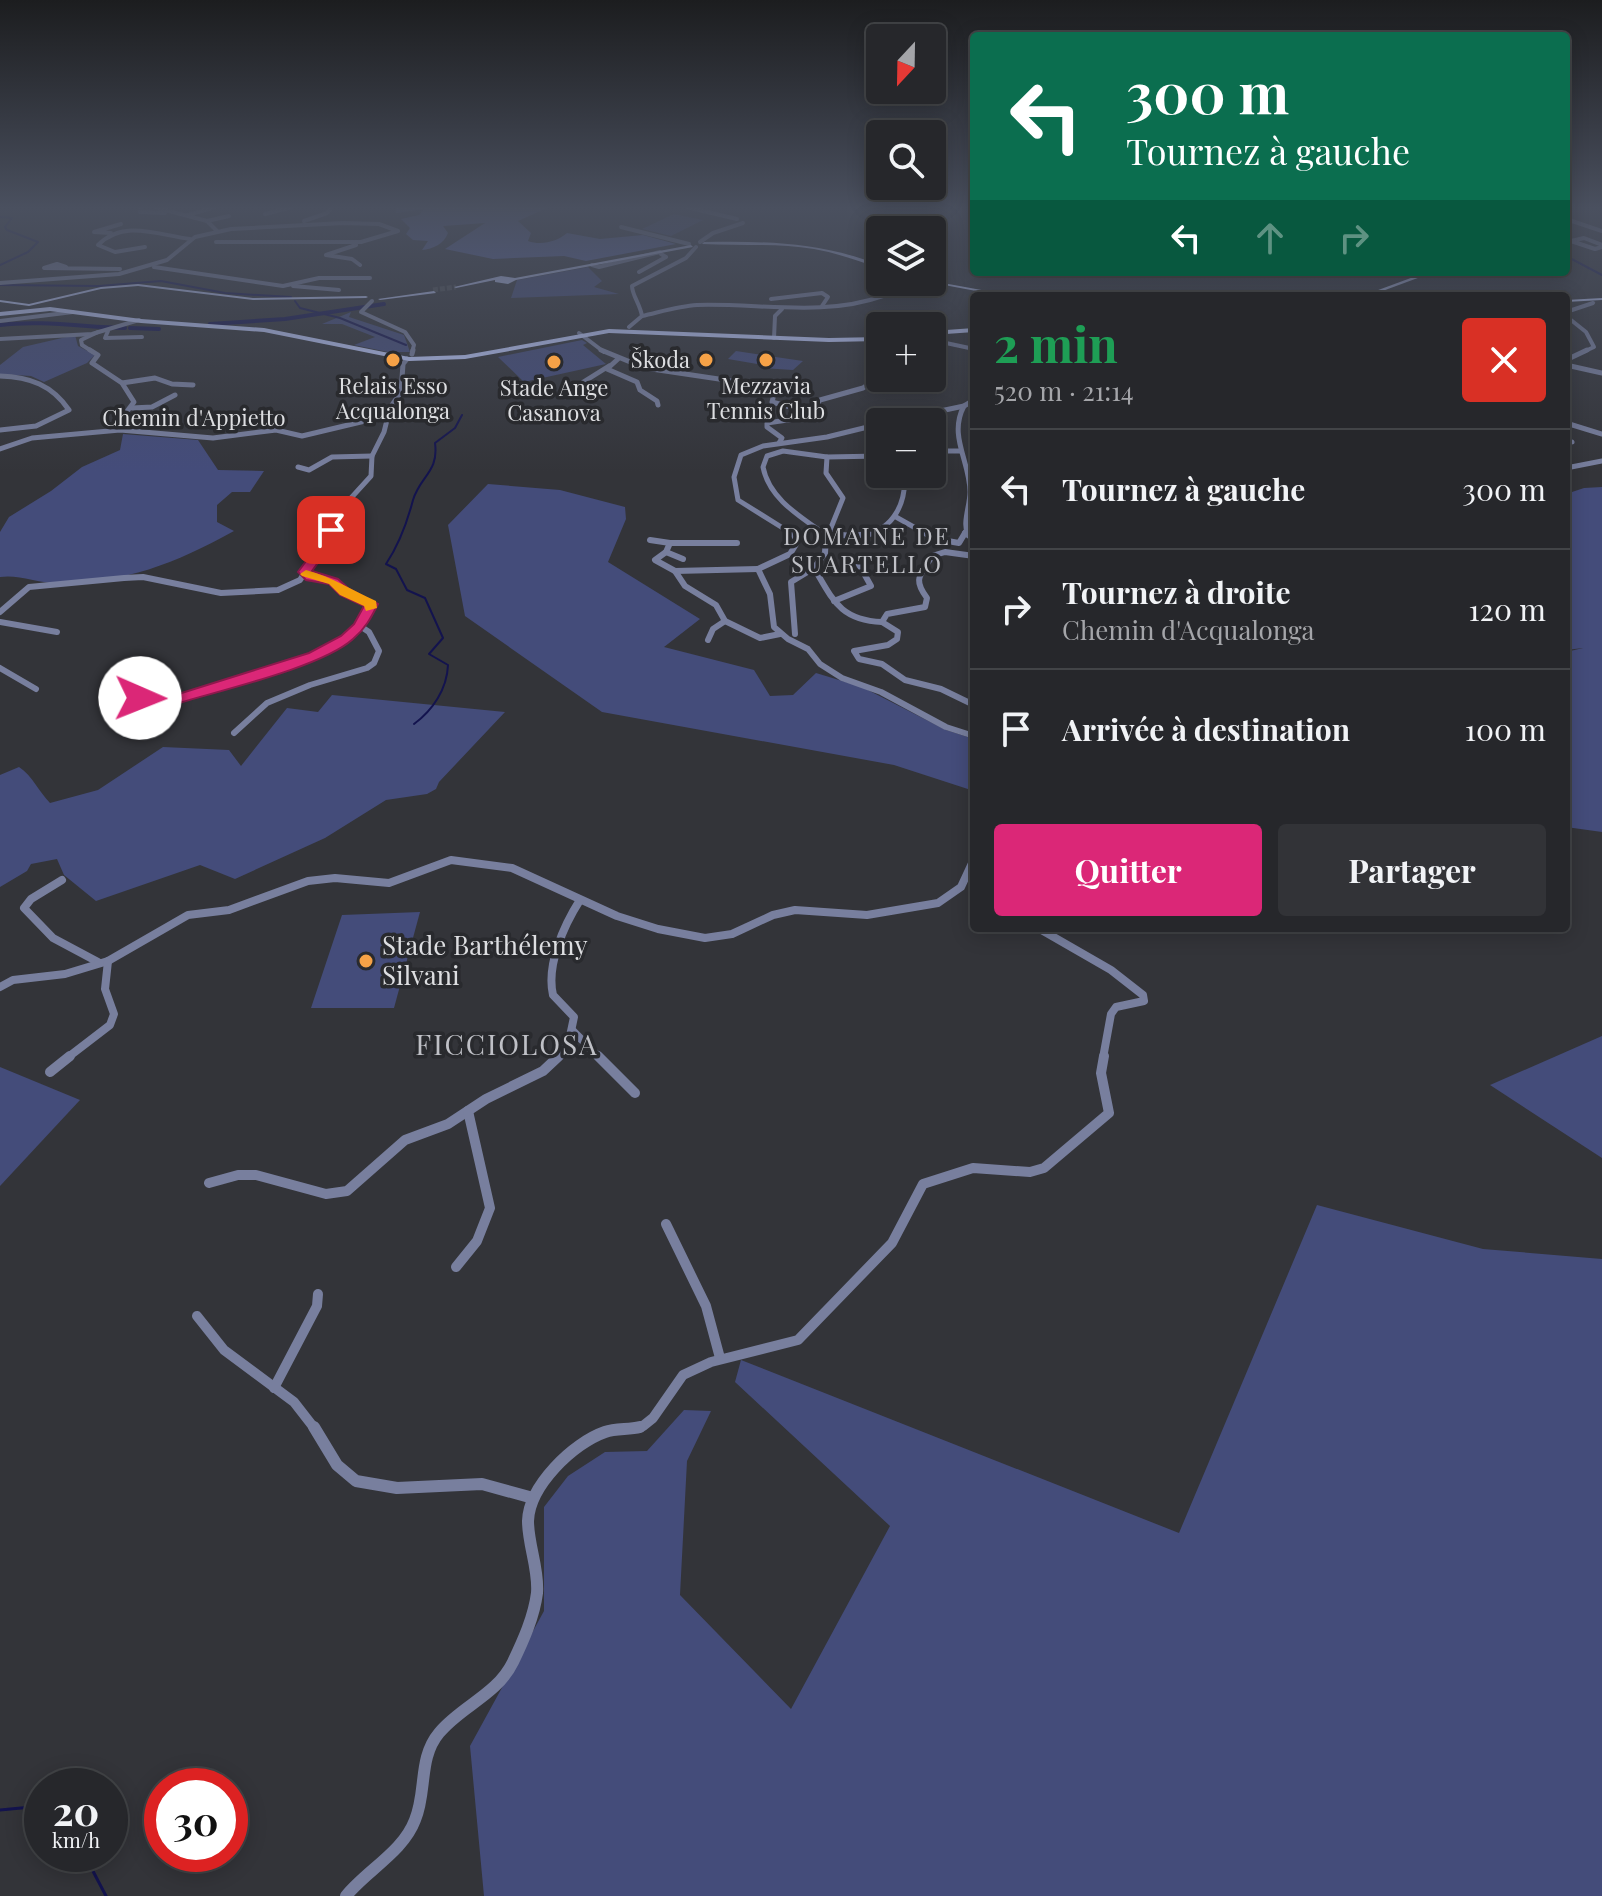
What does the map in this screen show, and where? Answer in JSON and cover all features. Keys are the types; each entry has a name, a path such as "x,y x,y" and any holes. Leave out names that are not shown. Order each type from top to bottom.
{"main road":[{"path":"45,306 74,295"},
{"path":"224,295 253,299 368,300 406,295"},
{"path":"1570,302 1602,300"},
{"path":"0,301 27,308"},
{"path":"0,314 45,306 139,320 264,330 411,357 458,358 618,329 774,338 866,339"},
{"path":"946,332 970,330"}],"street":[{"path":"630,329 642,313 635,295"},
{"path":"771,299 801,295"},
{"path":"822,306 828,295"},
{"path":"642,313 694,305 822,306 875,300 883,296"},
{"path":"0,612 24,590 36,585 136,577 198,590 235,593 278,590 295,584 331,534 323,518 325,514 351,498 371,476 372,456 384,432 386,416 401,392 403,364 411,357 413,344 406,332 361,312 368,300"},
{"path":"1570,312 1588,304"},
{"path":"774,338 775,316 783,308"},
{"path":"0,321 73,312"},
{"path":"1570,318 1586,332 1594,347 1570,360"},
{"path":"0,339 45,339 125,329 139,320"},
{"path":"108,331 105,338 142,337"},
{"path":"98,332 81,340 82,345 98,355 92,363 94,366 122,383 134,402 113,430"},
{"path":"580,334 618,359 645,368 772,387 775,390 772,402 787,408 801,410 816,404"},
{"path":"946,343 970,348"},
{"path":"561,396 618,359"},
{"path":"1570,363 1602,373"},
{"path":"610,366 607,369 610,372 637,382 640,390 657,401 658,405"},
{"path":"0,376 32,378 54,391 69,410 37,425 0,430"},
{"path":"122,383 155,378 172,384 193,385"},
{"path":"779,443 782,438 780,434 767,427 767,423 808,417 820,400 866,386"},
{"path":"132,408 152,407 175,395"},
{"path":"946,410 970,402"},
{"path":"896,517 943,542 959,543 965,533 970,488 956,432 959,414 964,406"},
{"name":"Chemin d'Appietto","path":"0,449 32,438 113,430 213,438 276,430 302,436 386,416"},
{"path":"1570,425 1602,434"},
{"path":"670,543 666,552 655,560 675,571 758,569 790,554 798,541 784,526 743,506 738,500 734,477 741,455 745,451 779,443 827,437 866,427"},
{"path":"866,456 827,457 783,451 767,456 762,468 767,485 797,514 828,535 871,535 887,527 896,517 903,488"},
{"path":"946,451 961,451"},
{"path":"298,467 309,470 327,456 336,454 350,458 372,456"},
{"path":"795,634 791,582 814,568 825,553 828,535 843,498 827,477 824,465 827,457"},
{"path":"1570,467 1602,461"},
{"path":"965,533 970,536"},
{"path":"650,540 737,543"},
{"path":"666,552 683,559"},
{"path":"882,622 887,614 925,607 927,598 918,586 918,580 932,556 945,552 970,555"},
{"path":"834,601 871,586 857,561"},
{"path":"814,568 841,610 866,621 882,622 898,632 897,639 888,645 859,649 854,656 887,666 905,680 932,686 970,703"},
{"path":"758,569 770,594 774,627 780,634 800,642 817,661 849,681 881,692 925,717 970,734"},
{"path":"675,571 684,586 718,605 725,621 760,638 780,634"},
{"path":"140,698 163,703 314,656 345,639 360,626 371,604 345,592 333,581 311,577 305,572"},
{"path":"708,640 713,629 725,621"},
{"path":"0,622 57,632"},
{"path":"234,733 241,722 273,701 372,664 379,651 369,632 360,626"},
{"path":"0,668 36,689"},
{"path":"0,987 37,975 77,971 131,950 170,923 188,915 229,910 320,879 389,883 451,860 526,872 580,900 658,929 691,937 718,937 795,910 867,915 938,903 954,895 961,887 970,864"},
{"path":"62,880 31,899 24,908 53,938 103,961"},
{"path":"209,1183 233,1174 250,1173 283,1179 324,1194 345,1193 402,1142 437,1130 488,1098 542,1073 565,1048 573,1031 574,1017 552,994 551,987 558,948 580,900"},
{"path":"346,1896 407,1834 421,1797 431,1745 440,1732 501,1680 511,1667 533,1607 537,1585 529,1525 533,1498 555,1469 594,1435 649,1423 679,1378 720,1358 782,1347 798,1340 892,1243 923,1184 973,1168 1030,1172 1044,1168 1109,1113 1101,1073 1111,1014 1116,1007 1141,1004 1143,995 1111,970 1045,932"},
{"path":"50,1072 110,1025 114,1014 105,989 103,961"},
{"path":"573,1031 635,1093"},
{"path":"456,1267 477,1241 490,1208 468,1111"},
{"path":"666,1224 692,1271 716,1336 720,1358"},
{"path":"274,1388 317,1306 318,1294"},
{"path":"197,1316 225,1352 301,1409 340,1471 360,1483 419,1490 475,1484 503,1487 533,1498"}],"shaded area":[{"path":"512,295 579,295 511,298"},
{"path":"351,312 349,317 404,335 410,352 388,352 354,345 375,337 342,324 322,324"},
{"path":"75,335 78,346 95,355 87,363 44,382 31,376 0,374 0,365 23,347"},
{"name":"Stade Ange Casanova","path":"582,340 587,343 583,345 606,364 524,382 498,357"},
{"name":"Mezzavia Tennis Club","path":"736,351 803,361 793,370 761,368 763,365 728,359"},
{"path":"123,434 198,440 218,470 264,471 250,492 232,492 217,505 217,522 234,531 170,562 105,580 56,583 0,577 0,532 9,517 82,467 120,450"},
{"path":"488,484 560,490 625,507 626,519 608,562 700,619 664,647 754,670 770,696 793,695 816,673 862,687 946,730 970,738 970,790 894,765 602,712 465,616 448,525"},
{"path":"1602,487 1602,832 1570,828 1570,651 1583,648 1570,650 1570,493"},
{"path":"332,695 505,712 439,782 436,789 427,794 386,800 325,838 235,879 200,865 96,901 64,875 57,859 31,864 27,871 0,887 0,775 19,767 50,803 98,790 163,747 229,750 241,766 287,708 318,712"},
{"name":"Stade Barthélemy Silvani","path":"420,912 394,1008 311,1008 342,915"},
{"path":"1602,1036 1602,1158 1490,1085"},
{"path":"0,1067 80,1100 0,1186"},
{"path":"1317,1205 1483,1249 1602,1259 1602,1896 484,1896 470,1746 544,1611 544,1507 568,1476 605,1452 647,1451 684,1410 711,1411 687,1461 680,1595 791,1709 890,1526 735,1382 741,1360 1179,1533"}],"waterway":[{"path":"266,295 291,297"},
{"path":"295,301 300,308 340,318 406,345"},
{"path":"210,324 285,319 384,304"},
{"path":"0,325 47,323 125,328"},
{"path":"130,328 159,329"},
{"path":"414,724 438,698 448,665 429,654 443,638 425,598 407,590 396,569 386,564 402,533 416,492 432,467 435,443 455,428 462,415"},
{"path":"0,1810 24,1808"},
{"path":"93,1872 106,1896"}],"slow traffic":[{"path":"306,574 333,581 345,592 371,604 371,608"}],"place":[{"name":"Relais Esso Acqualonga","path":"393,360"},
{"name":"Škoda","path":"706,360"},
{"name":"Mezzavia Tennis Club","path":"766,360"},
{"name":"Stade Ange Casanova","path":"554,362"},
{"name":"Stade Barthélemy Silvani","path":"366,961"}],"district":[{"name":"DOMAINE DE SUARTELLO","path":"867,551"},
{"name":"FICCIOLOSA","path":"507,1045"}],"route":[{"path":"140,698 163,703 251,677 314,656 345,639 360,626 371,604 345,592 333,581 311,577 305,572 330,538 331,530"}]}
